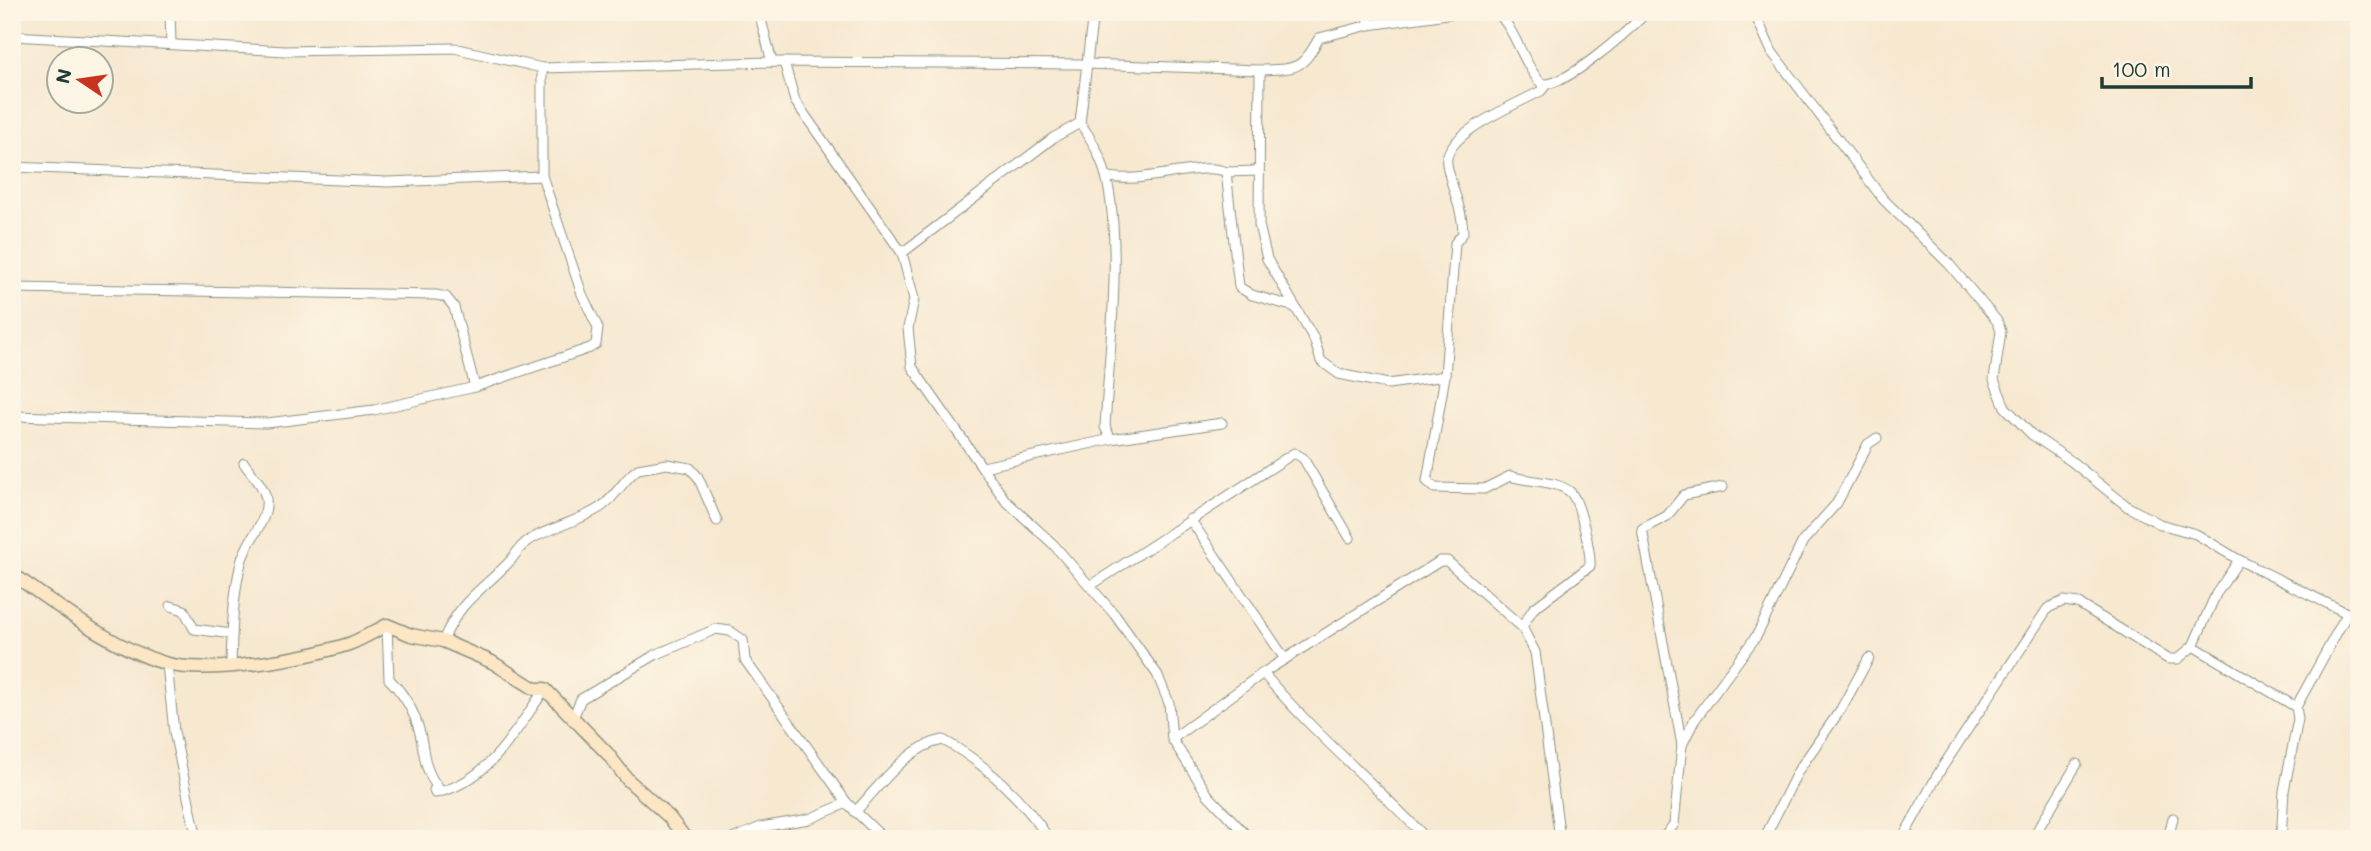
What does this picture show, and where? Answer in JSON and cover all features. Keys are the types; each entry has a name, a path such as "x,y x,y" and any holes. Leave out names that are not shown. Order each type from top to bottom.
{"main road":[{"path":"15,579 103,634 166,664 211,667 270,661 350,643 387,625 411,635 443,641 492,662 535,689 545,689 572,720 607,753 628,780 662,810 686,839"}],"street":[{"path":"170,12 171,44"},
{"path":"759,12 772,62"},
{"path":"1093,12 1080,123 1094,143 1106,176 1114,244 1105,426 1111,439"},
{"path":"1368,12 1369,25"},
{"path":"12,36 285,51 454,48 542,68 784,62 1086,64 1260,70 1286,69 1305,62 1312,55 1319,38 1369,25 1461,12"},
{"path":"1497,12 1531,70 1545,86"},
{"path":"1522,627 1533,609 1590,566 1587,542 1574,498 1564,489 1510,476 1484,489 1435,488 1427,481 1445,376 1455,243 1463,233 1447,161 1451,147 1465,132 1541,91 1545,86 1569,77 1647,12"},
{"path":"1754,12 1772,52 1883,199 1949,264 1997,321 2001,331 1993,380 2004,407 2031,434 2128,507 2160,524 2196,534 2239,560 2359,619"},
{"path":"784,62 801,111 902,253 914,299 907,346 912,367 1005,500 1053,544 1090,586 1157,674 1169,703 1172,739 1208,795 1250,839"},
{"path":"12,416 267,423 374,410 475,387 590,348 598,336 542,176 542,68"},
{"path":"1260,70 1259,225 1267,259 1314,339 1321,360 1339,373 1388,384 1445,376"},
{"path":"902,253 1053,138 1080,123"},
{"path":"12,167 388,182 542,176"},
{"path":"1106,176 1121,180 1193,172 1258,172"},
{"path":"1226,173 1239,287 1252,295 1295,307"},
{"path":"12,288 446,297 454,307 475,387"},
{"path":"983,467 1111,439 1222,423"},
{"path":"1682,746 1694,721 1757,635 1803,541 1837,503 1868,444 1877,438"},
{"path":"1090,586 1294,453 1303,458 1350,538"},
{"path":"231,664 241,563 248,541 263,519 265,509 262,487 244,463"},
{"path":"443,641 451,622 475,590 510,560 521,546 540,534 592,513 618,492 638,468 667,464 690,468 698,477 717,521"},
{"path":"1663,839 1674,824 1682,746 1642,529 1667,516 1684,495 1723,487"},
{"path":"1190,519 1285,659"},
{"path":"1902,839 1941,769 2048,608 2064,601 2078,603 2168,659 2178,659 2193,646 2216,594 2239,560"},
{"path":"1172,739 1263,673 1440,561 1454,564 1522,627 1535,652 1560,839"},
{"path":"171,606 184,610 194,629 232,634"},
{"path":"2281,839 2284,791 2296,738 2296,707 2347,614"},
{"path":"387,625 389,678 407,697 422,742 423,759 430,778 439,789 435,790 435,793 475,776 499,755 545,689"},
{"path":"572,720 581,699 625,672 716,629 730,631 743,640 744,660 846,803 884,839"},
{"path":"2193,646 2296,707"},
{"path":"1764,839 1798,771 1841,709 1869,658"},
{"path":"166,664 174,732 197,839"},
{"path":"1263,673 1295,712 1384,794 1427,839"},
{"path":"855,812 911,754 931,742 943,740 989,773 1039,823 1049,839"},
{"path":"2032,839 2077,764"},
{"path":"732,839 770,825 809,819 846,803"},
{"path":"2168,839 2174,818"}]}
